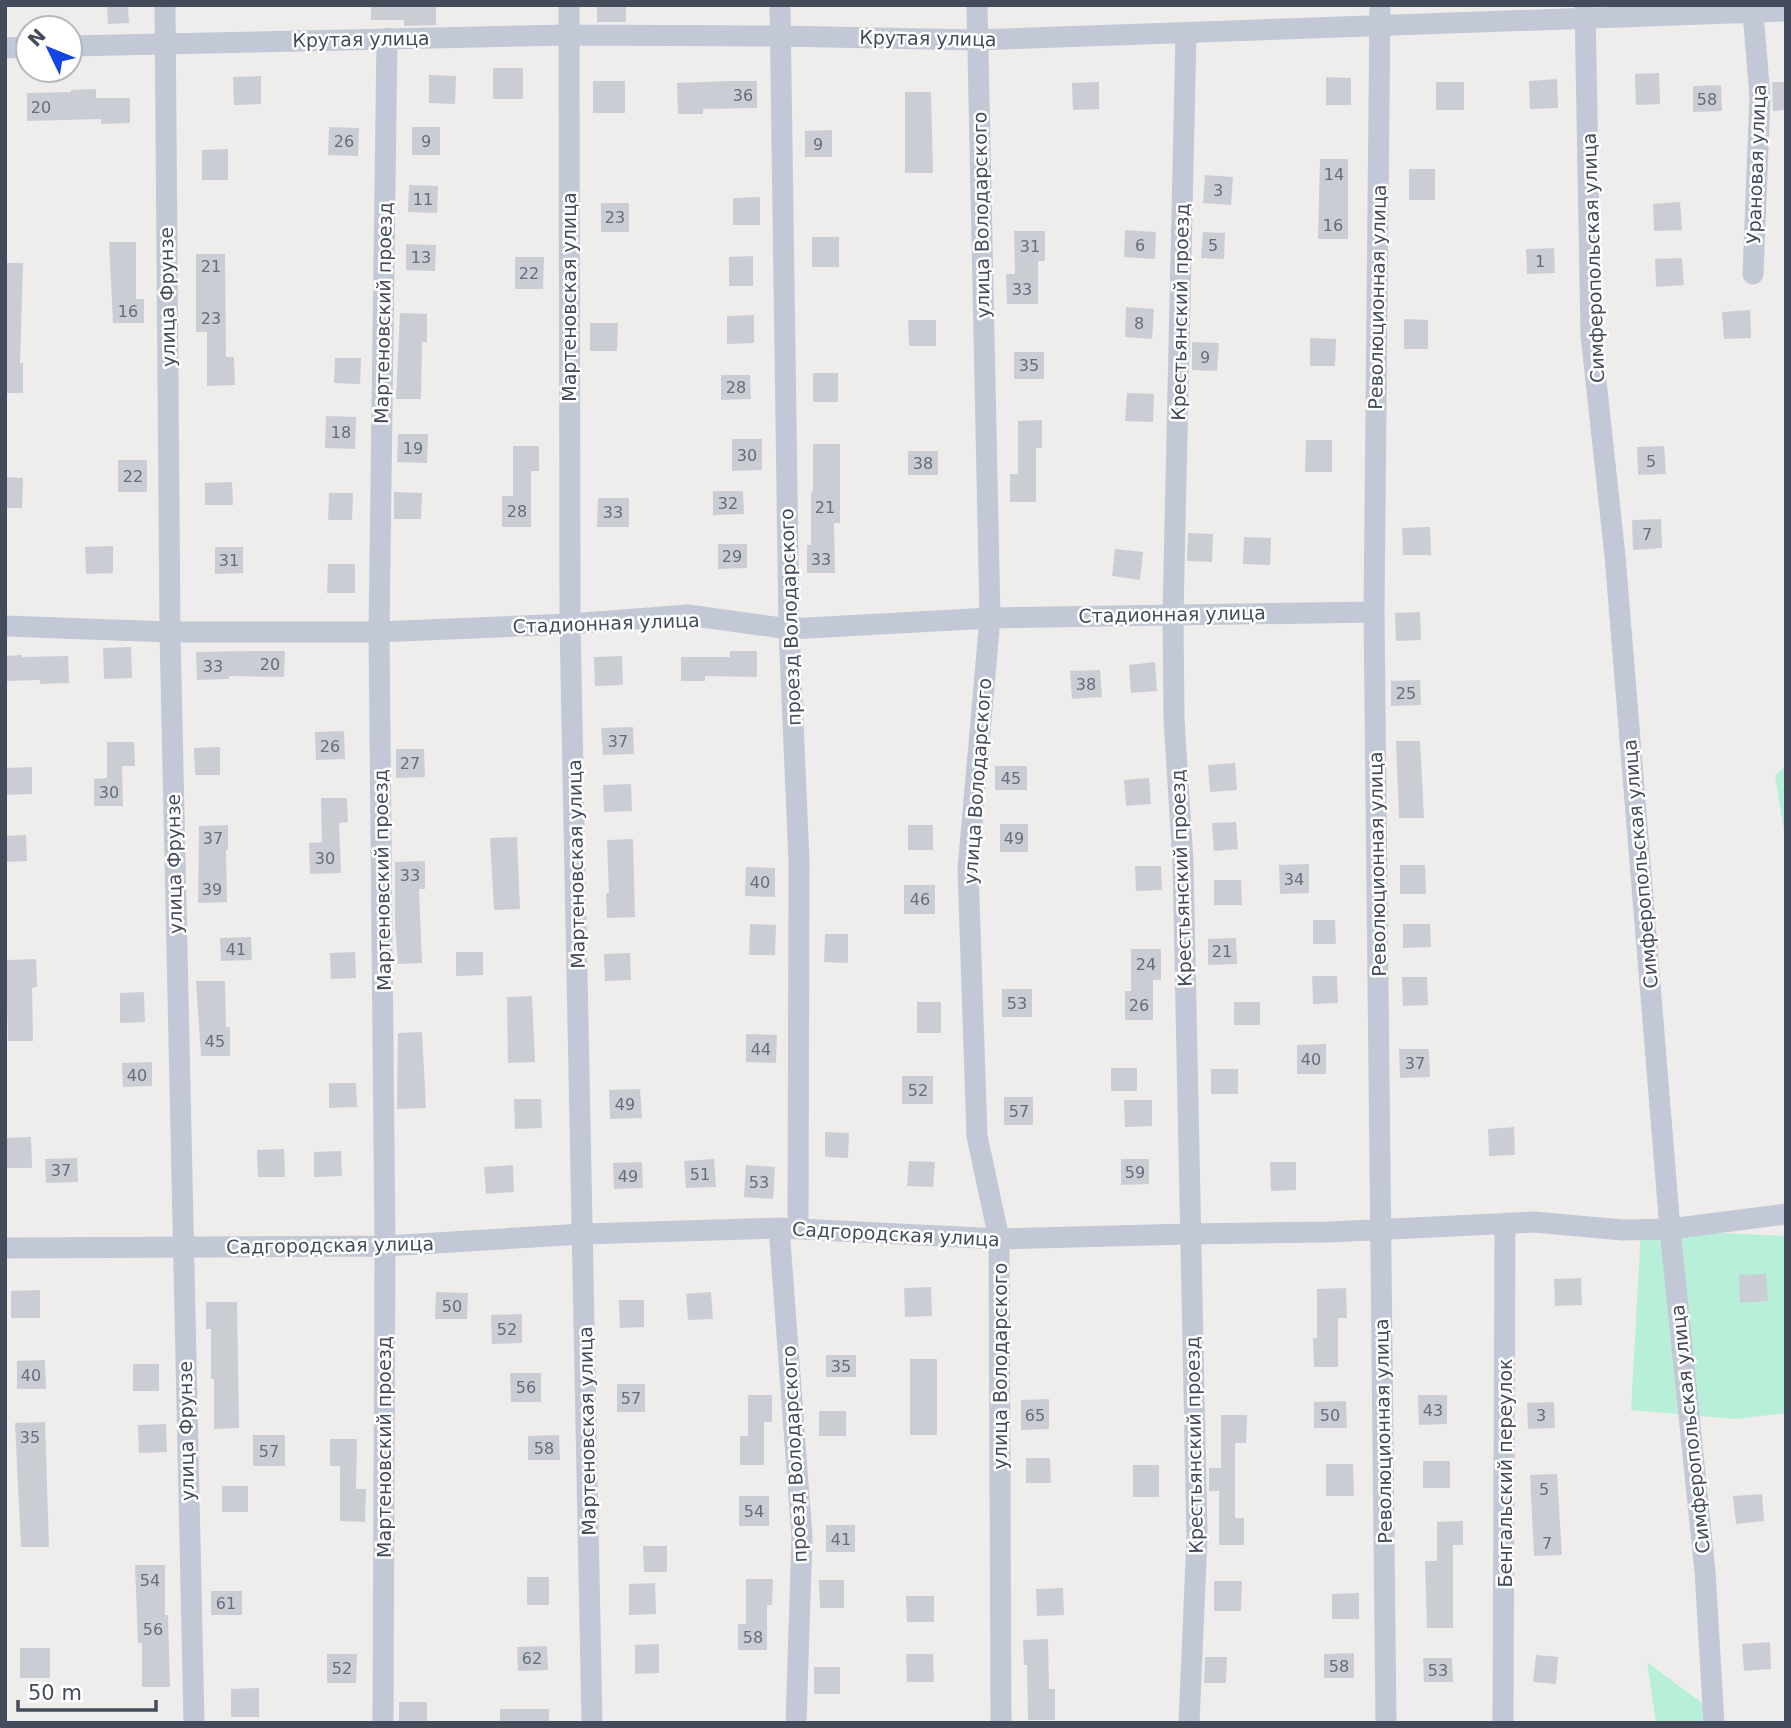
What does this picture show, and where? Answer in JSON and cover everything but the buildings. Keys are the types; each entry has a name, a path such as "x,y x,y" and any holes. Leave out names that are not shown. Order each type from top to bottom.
{"street":[{"name":"улица Фрунзе","path":"165,5 170,632 194,1723"},
{"name":"Мартеновская улица","path":"569,5 570,624 592,1723"},
{"name":"проезд Володарского","path":"780,5 789,629 799,861 788,1228 802,1537 796,1723"},
{"name":"улица Володарского","path":"977,5 990,618 968,869 977,1136 999,1239 1001,1723"},
{"name":"Симферопольская улица","path":"1586,11 1591,335 1615,556 1670,1229 1705,1572 1714,1723"},
{"name":"Крутая улица","path":"84,45 569,35 977,40 1186,34 1379,15 1786,11"},
{"name":"Урановая улица","path":"1753,13 1760,97 1753,274"},
{"name":"Революционная улица","path":"1379,15 1374,612 1386,1723"},
{"name":"Крестьянский проезд","path":"1186,34 1174,719 1183,876 1197,1538 1189,1723"},
{"name":"Мартеновский проезд","path":"383,1723 385,1246 379,632 387,38"},
{"name":"Стадионная улица","path":"5,626 170,632 379,632 570,624 688,615 789,629 990,618 1374,612"},
{"name":"Садгородская улица","path":"5,1248 385,1246 584,1234 788,1228 999,1239 1329,1233 1381,1228 1534,1222 1623,1230 1670,1229 1786,1214"},
{"name":"Бенгальский переулок","path":"1503,1723 1505,1223"}],"green space":[{"path":"1786,766 1786,845 1775,775"},
{"path":"1641,1229 1786,1236 1786,1413 1735,1419 1631,1410"},
{"path":"1647,1662 1729,1723 1656,1723"}]}
